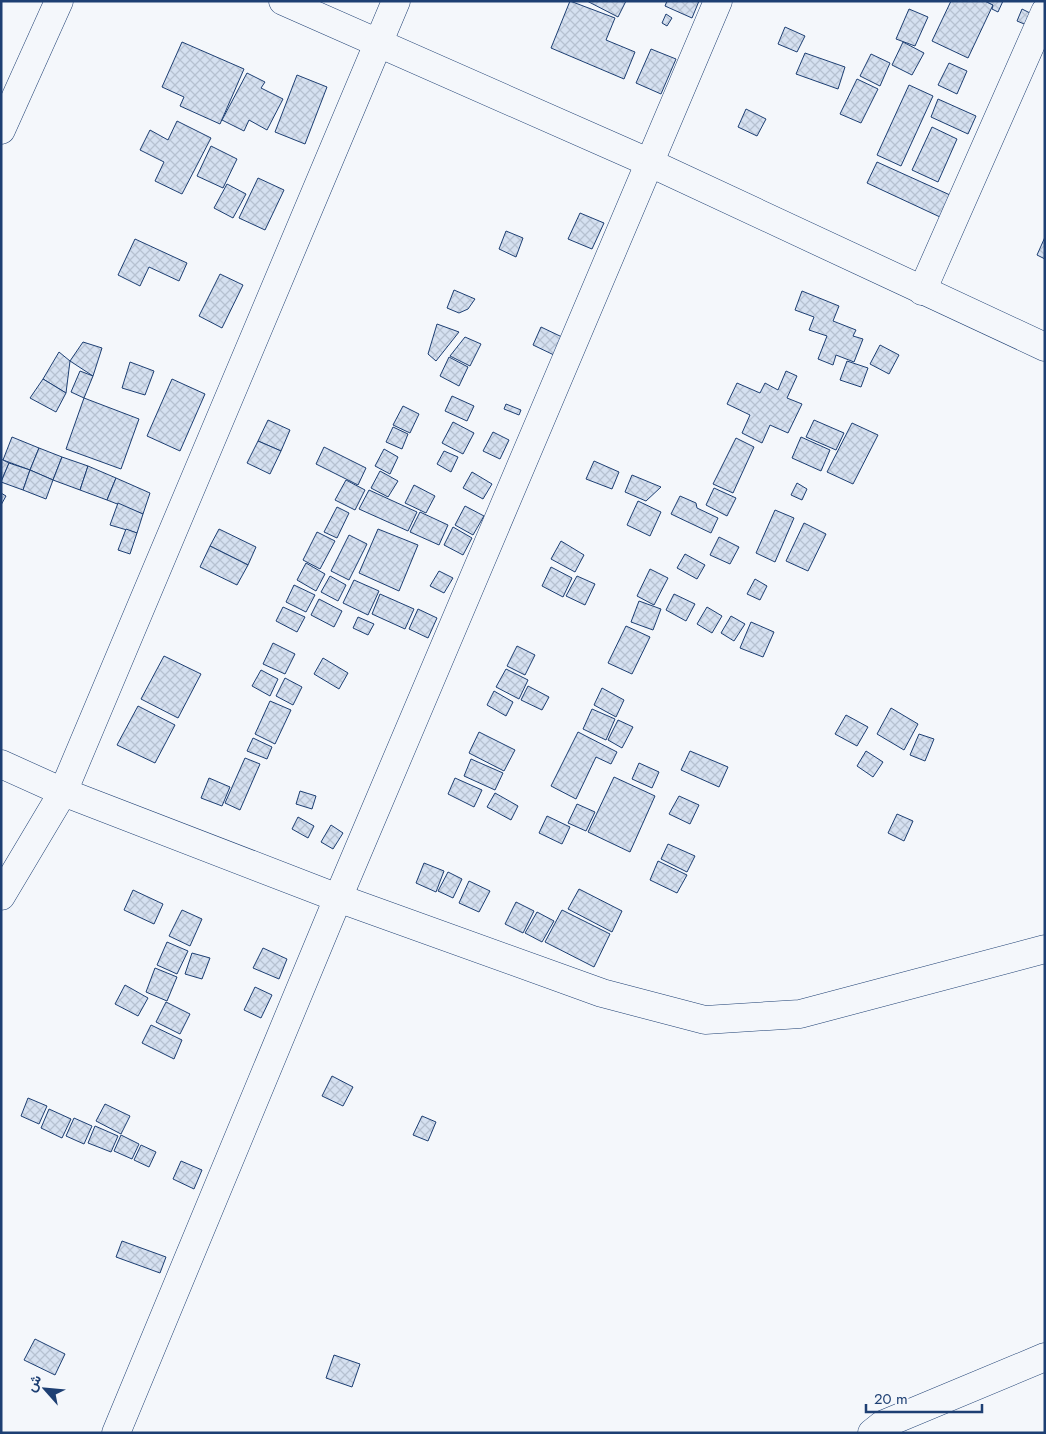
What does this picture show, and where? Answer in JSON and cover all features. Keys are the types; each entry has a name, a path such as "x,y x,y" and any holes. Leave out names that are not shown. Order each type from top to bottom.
{"street":[{"path":"1,130 59,1"},
{"path":"283,1 648,162 1045,347"},
{"path":"1,896 63,792 396,1"},
{"path":"116,1433 338,898 648,162 718,1"},
{"path":"922,291 1045,12"},
{"path":"1,764 63,792 338,898 602,993 705,1020 800,1014 1045,949"},
{"path":"872,1433 882,1425 1045,1357"}],"building":[{"path":"570,1 615,18 606,40 635,52 624,79 551,48"},
{"path":"587,1 626,1 618,17"},
{"path":"667,1 699,1 692,18 665,6"},
{"path":"951,1 985,1 993,5 968,58 932,41"},
{"path":"985,1 1003,1 998,12 992,9 993,5"},
{"path":"909,9 928,17 915,46 896,39"},
{"path":"1022,9 1034,15 1029,26 1017,21"},
{"path":"666,14 672,18 667,26 662,23"},
{"path":"785,27 805,36 797,52 778,44"},
{"path":"182,42 244,69 220,124 180,106 184,97 162,87"},
{"path":"903,42 924,53 912,75 892,65"},
{"path":"651,49 676,59 661,94 636,83"},
{"path":"805,53 845,67 838,89 796,74"},
{"path":"871,54 890,63 880,86 860,76"},
{"path":"949,63 967,71 957,94 938,85"},
{"path":"247,73 265,82 261,88 283,99 267,130 249,120 244,131 222,120"},
{"path":"297,75 327,87 305,144 275,132"},
{"path":"857,79 878,89 861,123 840,114"},
{"path":"909,85 933,96 901,166 877,155"},
{"path":"938,99 976,116 968,134 931,117"},
{"path":"746,109 766,119 757,136 738,127"},
{"path":"177,121 211,138 182,194 155,181 164,162 140,150 150,130 168,140"},
{"path":"932,127 957,139 938,182 912,170"},
{"path":"211,146 237,159 223,188 197,176"},
{"path":"877,162 950,195 940,217 867,183"},
{"path":"258,178 284,190 265,230 239,218"},
{"path":"227,184 246,194 233,218 214,208"},
{"path":"580,213 604,223 592,249 568,239"},
{"path":"506,231 523,238 516,257 499,249"},
{"path":"1045,237 1045,259 1037,255"},
{"path":"135,239 187,263 179,281 149,267 140,286 118,275"},
{"path":"220,274 243,285 222,328 199,316"},
{"path":"454,290 475,299 468,309 459,313 447,308"},
{"path":"802,291 839,306 833,321 856,330 853,336 863,339 854,362 836,355 833,365 818,359 827,336 809,330 814,317 795,310"},
{"path":"437,324 459,332 436,361 428,354"},
{"path":"541,327 562,337 554,355 533,345"},
{"path":"465,337 481,344 470,366 450,356"},
{"path":"83,342 102,348 93,376 70,361"},
{"path":"880,345 899,355 889,374 870,364"},
{"path":"59,352 70,361 66,393 43,379"},
{"path":"449,357 468,367 459,386 440,376"},
{"path":"847,361 868,368 861,387 840,380"},
{"path":"130,362 154,371 145,395 122,388"},
{"path":"80,371 93,376 84,398 71,392"},
{"path":"786,371 797,376 787,398 802,404 788,433 770,425 762,443 742,433 750,415 727,404 737,383 760,393 765,383 778,390"},
{"path":"43,379 66,393 56,412 30,398"},
{"path":"172,379 205,394 180,451 147,436"},
{"path":"452,396 474,406 467,421 445,411"},
{"path":"84,398 139,419 121,469 66,449"},
{"path":"506,404 521,410 519,415 504,409"},
{"path":"403,406 419,414 410,433 393,425"},
{"path":"268,420 290,430 281,451 258,441"},
{"path":"814,420 844,433 836,450 806,437"},
{"path":"453,422 474,433 463,454 442,443"},
{"path":"852,423 878,435 853,484 827,472"},
{"path":"393,427 408,434 402,449 386,442"},
{"path":"493,432 509,440 500,459 483,451"},
{"path":"12,437 39,448 30,470 3,460"},
{"path":"801,437 830,450 821,471 792,458"},
{"path":"736,438 754,447 733,493 713,484"},
{"path":"258,441 281,451 270,474 247,463"},
{"path":"324,447 366,468 358,485 316,464"},
{"path":"39,448 62,457 53,480 30,470"},
{"path":"384,449 398,457 390,474 375,466"},
{"path":"444,451 458,457 451,472 437,464"},
{"path":"62,457 88,466 80,490 53,480"},
{"path":"1,459 9,463 1,482"},
{"path":"594,461 619,472 612,489 586,479"},
{"path":"9,463 30,470 23,490 1,482"},
{"path":"88,466 116,478 107,500 80,490"},
{"path":"30,470 53,480 46,499 23,490"},
{"path":"380,471 398,481 388,497 371,488"},
{"path":"472,472 492,484 483,499 463,488"},
{"path":"632,475 661,487 646,501 625,492"},
{"path":"116,478 150,493 143,514 107,500"},
{"path":"346,480 365,490 355,510 335,500"},
{"path":"797,483 807,489 802,500 791,495"},
{"path":"414,485 435,496 426,513 405,503"},
{"path":"714,488 736,498 727,516 706,505"},
{"path":"369,490 417,512 408,531 359,509"},
{"path":"1,493 6,496 1,505"},
{"path":"680,496 696,503 697,508 718,518 711,533 671,514"},
{"path":"638,501 661,512 650,536 627,525"},
{"path":"118,503 143,514 137,533 110,525"},
{"path":"465,506 484,516 473,535 455,525"},
{"path":"337,507 349,513 337,538 324,532"},
{"path":"775,510 794,518 775,562 756,553"},
{"path":"420,512 448,525 439,545 410,532"},
{"path":"804,523 826,534 808,571 786,561"},
{"path":"453,527 472,538 463,555 444,545"},
{"path":"126,529 137,533 130,554 118,550"},
{"path":"219,529 256,547 248,565 210,546"},
{"path":"378,529 418,545 399,591 359,573"},
{"path":"317,532 335,541 320,569 303,560"},
{"path":"349,535 367,544 349,580 331,571"},
{"path":"719,537 739,547 730,564 710,555"},
{"path":"561,541 584,555 575,572 551,559"},
{"path":"210,546 248,565 237,585 200,567"},
{"path":"685,554 705,565 697,579 677,568"},
{"path":"306,563 325,574 316,591 297,580"},
{"path":"551,567 572,578 563,597 542,586"},
{"path":"650,569 668,578 654,605 637,596"},
{"path":"439,571 453,578 444,593 430,586"},
{"path":"330,576 346,585 338,601 321,592"},
{"path":"577,576 595,584 585,605 566,596"},
{"path":"755,579 767,586 760,600 747,594"},
{"path":"354,580 379,591 368,615 343,603"},
{"path":"294,585 315,595 306,612 286,602"},
{"path":"380,594 414,609 405,629 372,614"},
{"path":"674,594 695,604 686,621 666,610"},
{"path":"319,599 342,611 334,627 311,615"},
{"path":"639,601 661,609 653,630 631,622"},
{"path":"283,607 305,617 297,632 276,621"},
{"path":"707,607 722,616 712,633 697,624"},
{"path":"418,609 437,618 428,638 409,629"},
{"path":"731,616 745,624 734,641 721,633"},
{"path":"358,617 374,624 368,635 353,628"},
{"path":"751,622 774,632 763,657 740,648"},
{"path":"626,626 650,637 632,674 608,663"},
{"path":"273,643 295,654 285,674 263,664"},
{"path":"517,646 535,655 525,675 507,666"},
{"path":"164,656 201,674 178,718 141,699"},
{"path":"323,658 348,673 339,689 314,674"},
{"path":"506,669 528,680 519,699 496,687"},
{"path":"261,670 278,679 270,696 252,686"},
{"path":"285,678 302,687 293,705 276,696"},
{"path":"528,686 549,697 542,710 521,700"},
{"path":"602,688 624,700 616,717 594,705"},
{"path":"494,691 513,702 506,716 487,705"},
{"path":"270,701 291,710 275,744 255,734"},
{"path":"138,706 175,725 155,763 117,745"},
{"path":"891,708 918,724 904,750 877,734"},
{"path":"592,709 615,719 606,740 583,729"},
{"path":"846,715 868,727 857,746 835,734"},
{"path":"618,720 633,727 622,748 608,740"},
{"path":"479,732 515,750 504,771 469,753"},
{"path":"578,732 617,752 611,764 596,757 576,799 551,786"},
{"path":"919,734 934,739 925,761 910,755"},
{"path":"253,738 272,747 267,759 247,751"},
{"path":"690,751 728,767 719,787 681,770"},
{"path":"866,751 883,762 873,777 857,766"},
{"path":"245,758 260,764 240,810 225,803"},
{"path":"471,759 503,773 495,790 464,776"},
{"path":"639,763 659,772 652,788 632,779"},
{"path":"614,777 655,796 630,852 588,832"},
{"path":"209,778 230,787 222,806 201,798"},
{"path":"455,778 482,790 474,807 448,794"},
{"path":"300,791 316,796 312,809 296,804"},
{"path":"495,793 518,806 511,820 487,807"},
{"path":"679,796 699,805 690,824 669,814"},
{"path":"577,804 595,812 586,831 568,823"},
{"path":"897,814 913,821 904,841 888,833"},
{"path":"547,816 570,827 562,844 539,833"},
{"path":"298,817 314,826 308,838 292,829"},
{"path":"331,825 343,833 333,849 321,842"},
{"path":"668,844 695,856 687,872 661,859"},
{"path":"658,861 687,875 677,893 650,880"},
{"path":"424,863 444,871 436,892 416,883"},
{"path":"448,872 462,879 453,898 438,891"},
{"path":"469,881 490,891 479,912 459,903"},
{"path":"579,889 622,911 612,932 568,909"},
{"path":"133,890 163,904 154,924 124,910"},
{"path":"516,902 534,911 523,933 505,924"},
{"path":"182,910 202,919 190,946 169,936"},
{"path":"562,910 610,934 594,967 545,942"},
{"path":"537,912 554,921 542,942 525,933"},
{"path":"167,942 188,951 177,974 157,965"},
{"path":"263,948 287,959 279,979 253,968"},
{"path":"192,953 210,958 202,979 185,974"},
{"path":"155,968 177,977 167,1001 146,992"},
{"path":"125,985 148,998 138,1016 115,1004"},
{"path":"255,987 272,995 261,1018 244,1010"},
{"path":"166,1002 190,1014 180,1034 156,1022"},
{"path":"151,1025 182,1040 174,1059 142,1043"},
{"path":"332,1076 353,1087 343,1106 322,1096"},
{"path":"28,1098 47,1106 39,1124 21,1116"},
{"path":"105,1104 130,1116 121,1134 96,1121"},
{"path":"49,1109 71,1119 62,1138 41,1128"},
{"path":"422,1116 436,1122 428,1141 413,1135"},
{"path":"74,1118 92,1126 84,1144 66,1136"},
{"path":"95,1126 118,1136 111,1152 88,1143"},
{"path":"121,1135 139,1144 132,1159 114,1151"},
{"path":"141,1145 156,1152 149,1167 134,1160"},
{"path":"181,1161 202,1170 194,1189 173,1179"},
{"path":"122,1241 166,1257 160,1273 116,1257"},
{"path":"35,1339 65,1354 55,1375 24,1360"},
{"path":"334,1355 360,1364 352,1387 326,1378"}]}
